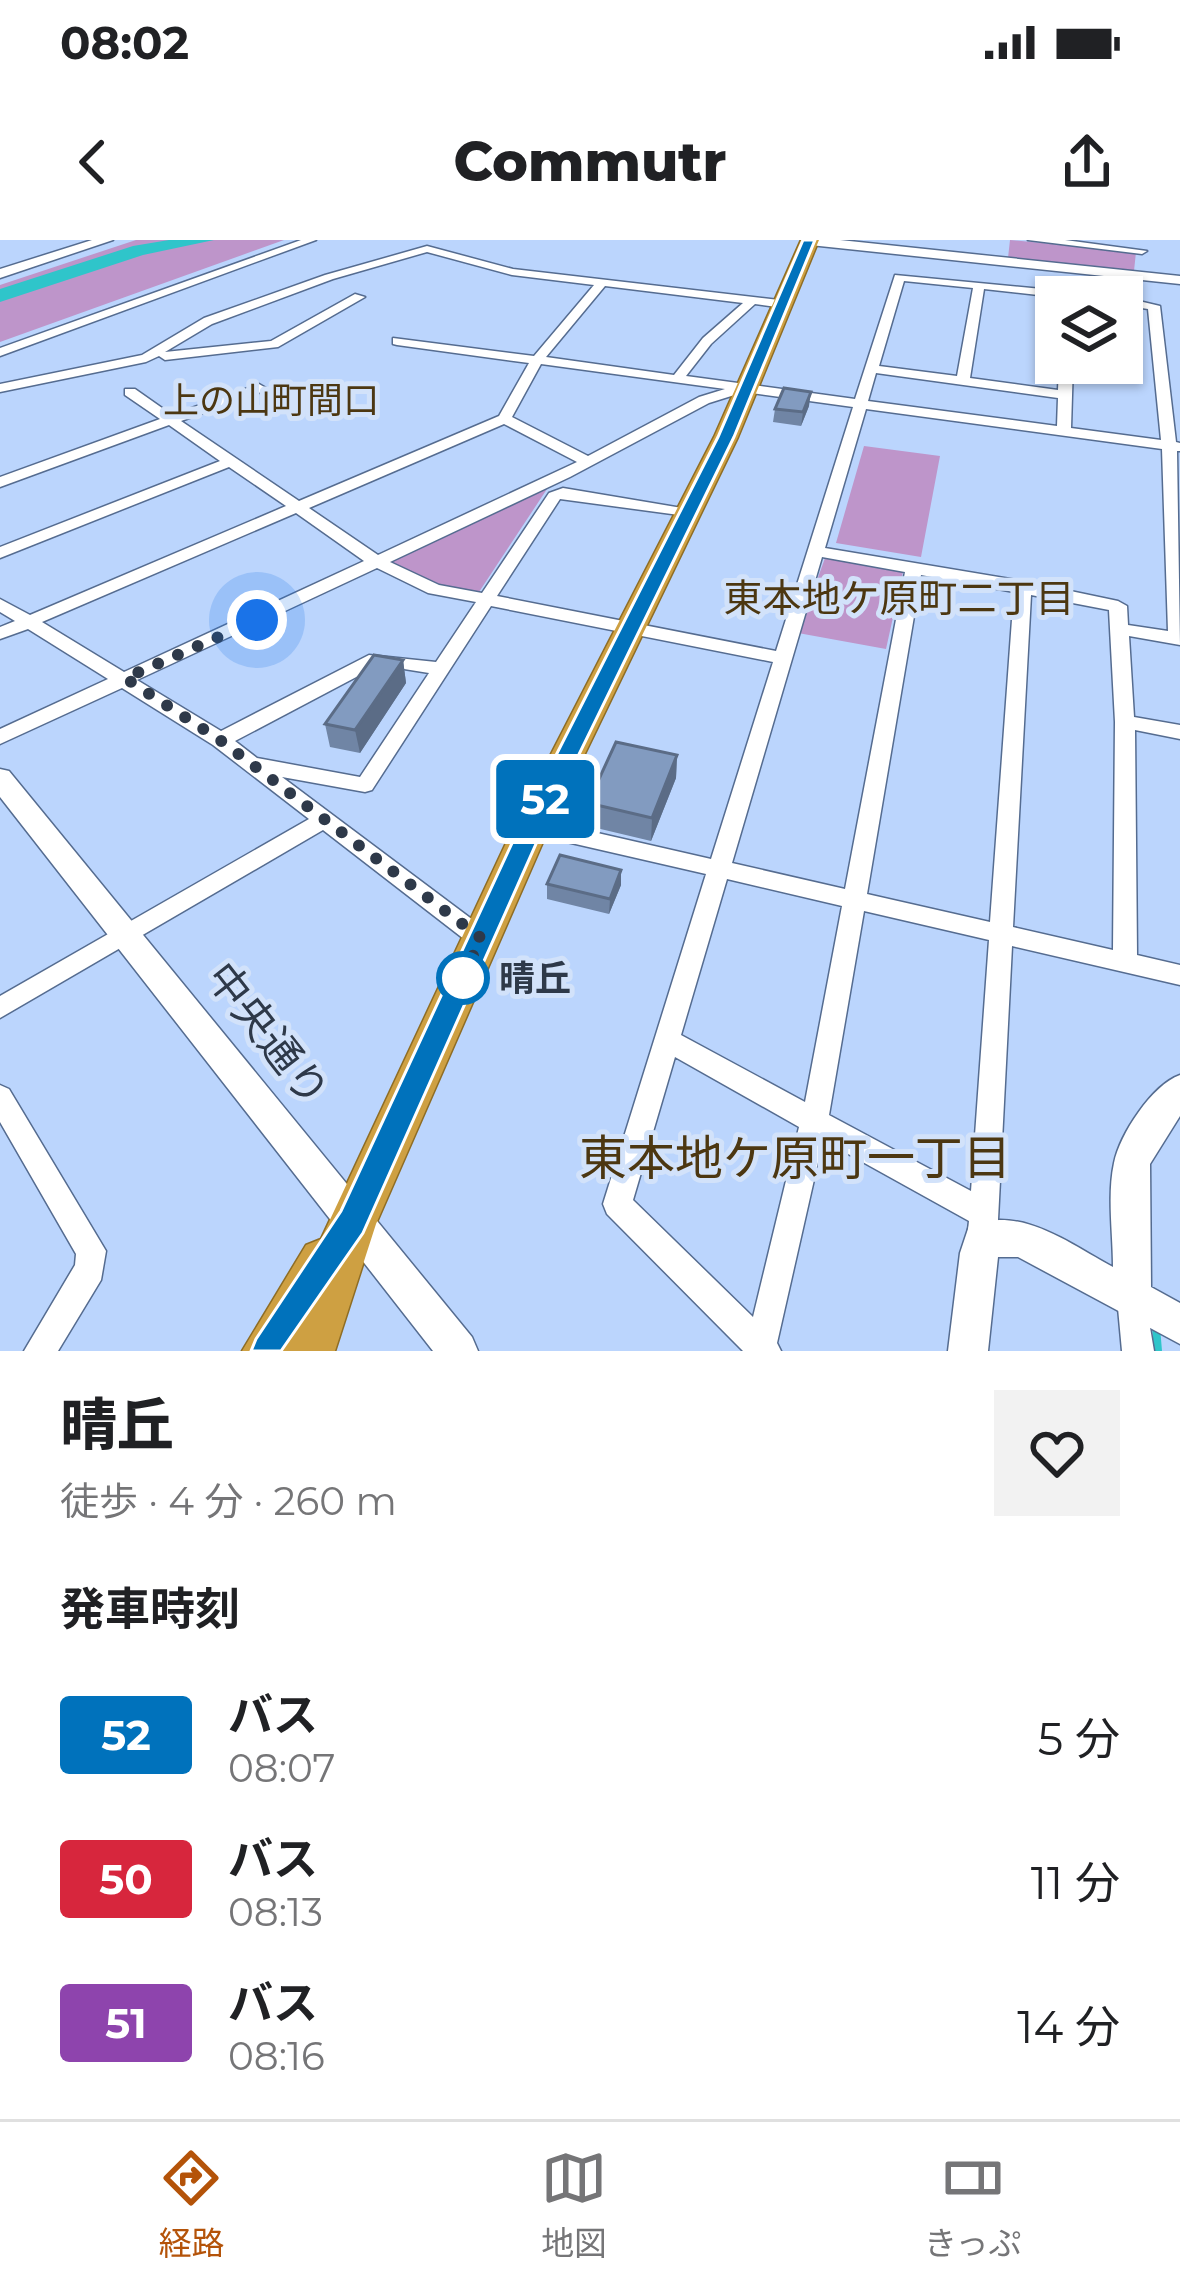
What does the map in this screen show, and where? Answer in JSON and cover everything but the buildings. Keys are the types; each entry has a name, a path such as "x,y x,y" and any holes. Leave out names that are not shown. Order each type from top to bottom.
{"highway":[{"path":"308,1351 352,1222 532,826 747,387 768,303 809,240"},
{"path":"269,1351 352,1222"}],"street":[{"path":"0,274 106,240"},
{"path":"0,352 311,240"},
{"path":"809,240 1180,280"},
{"path":"1033,240 1142,245 1145,276"},
{"path":"146,358 208,321 405,249 445,251 512,272 768,303"},
{"path":"1070,268 1070,276"},
{"path":"763,1349 617,1204 899,278 1035,292"},
{"path":"0,634 504,419 539,357 602,283"},
{"path":"963,381 979,285"},
{"path":"0,388 146,358 274,344 359,297"},
{"path":"679,377 707,340 768,303"},
{"path":"1121,628 1178,639 1174,447 1154,306 1143,304"},
{"path":"398,340 1174,447"},
{"path":"1159,350 1180,353"},
{"path":"874,369 1065,395"},
{"path":"1064,431 1065,384"},
{"path":"0,736 589,462 704,400 747,387"},
{"path":"0,482 259,388"},
{"path":"130,392 377,562 434,589 784,658"},
{"path":"504,419 589,462"},
{"path":"0,553 232,461"},
{"path":"247,763 365,784 554,496 563,493 688,514"},
{"path":"817,551 1118,606 1125,722 1125,964"},
{"path":"763,1349 814,1118 914,568"},
{"path":"968,1351 1005,936 1023,586"},
{"path":"0,604 220,740 481,938"},
{"path":"220,740 376,659 443,669"},
{"path":"1125,722 1180,732"},
{"name":"中央通り","path":"0,778 458,1351"},
{"path":"0,1008 324,820"},
{"path":"532,826 1180,975"},
{"path":"668,1041 814,1118 981,1226 1021,1238 1180,1324"},
{"path":"1138,1351 1132,1297 1132,1163 1147,1132 1180,1090"},
{"path":"0,1097 91,1251 90,1269 40,1351"}],"shaded area":[{"path":"136,240 284,240 0,342 0,285"},
{"path":"1010,240 1136,252 1134,271 1008,258"},
{"path":"864,446 940,456 921,557 836,543"},
{"path":"549,486 479,592 438,585 384,562"},
{"path":"825,558 903,572 886,649 798,633"}],"waterway":[{"path":"0,296 140,250 205,240"},
{"path":"1156,1327 1158,1351"}],"bus line":[{"name":"52","path":"269,1351 280,1327 352,1222 532,826 726,437 787,302 809,240"}],"place":[{"name":"晴丘","path":"463,978"}],"district":[{"name":"上の山町間口","path":"271,400"},
{"name":"東本地ケ原町二丁目","path":"899,598"},
{"name":"東本地ケ原町一丁目","path":"795,1158"}],"route":[{"path":"257,620 125,678 220,740 481,938 463,978"}]}
